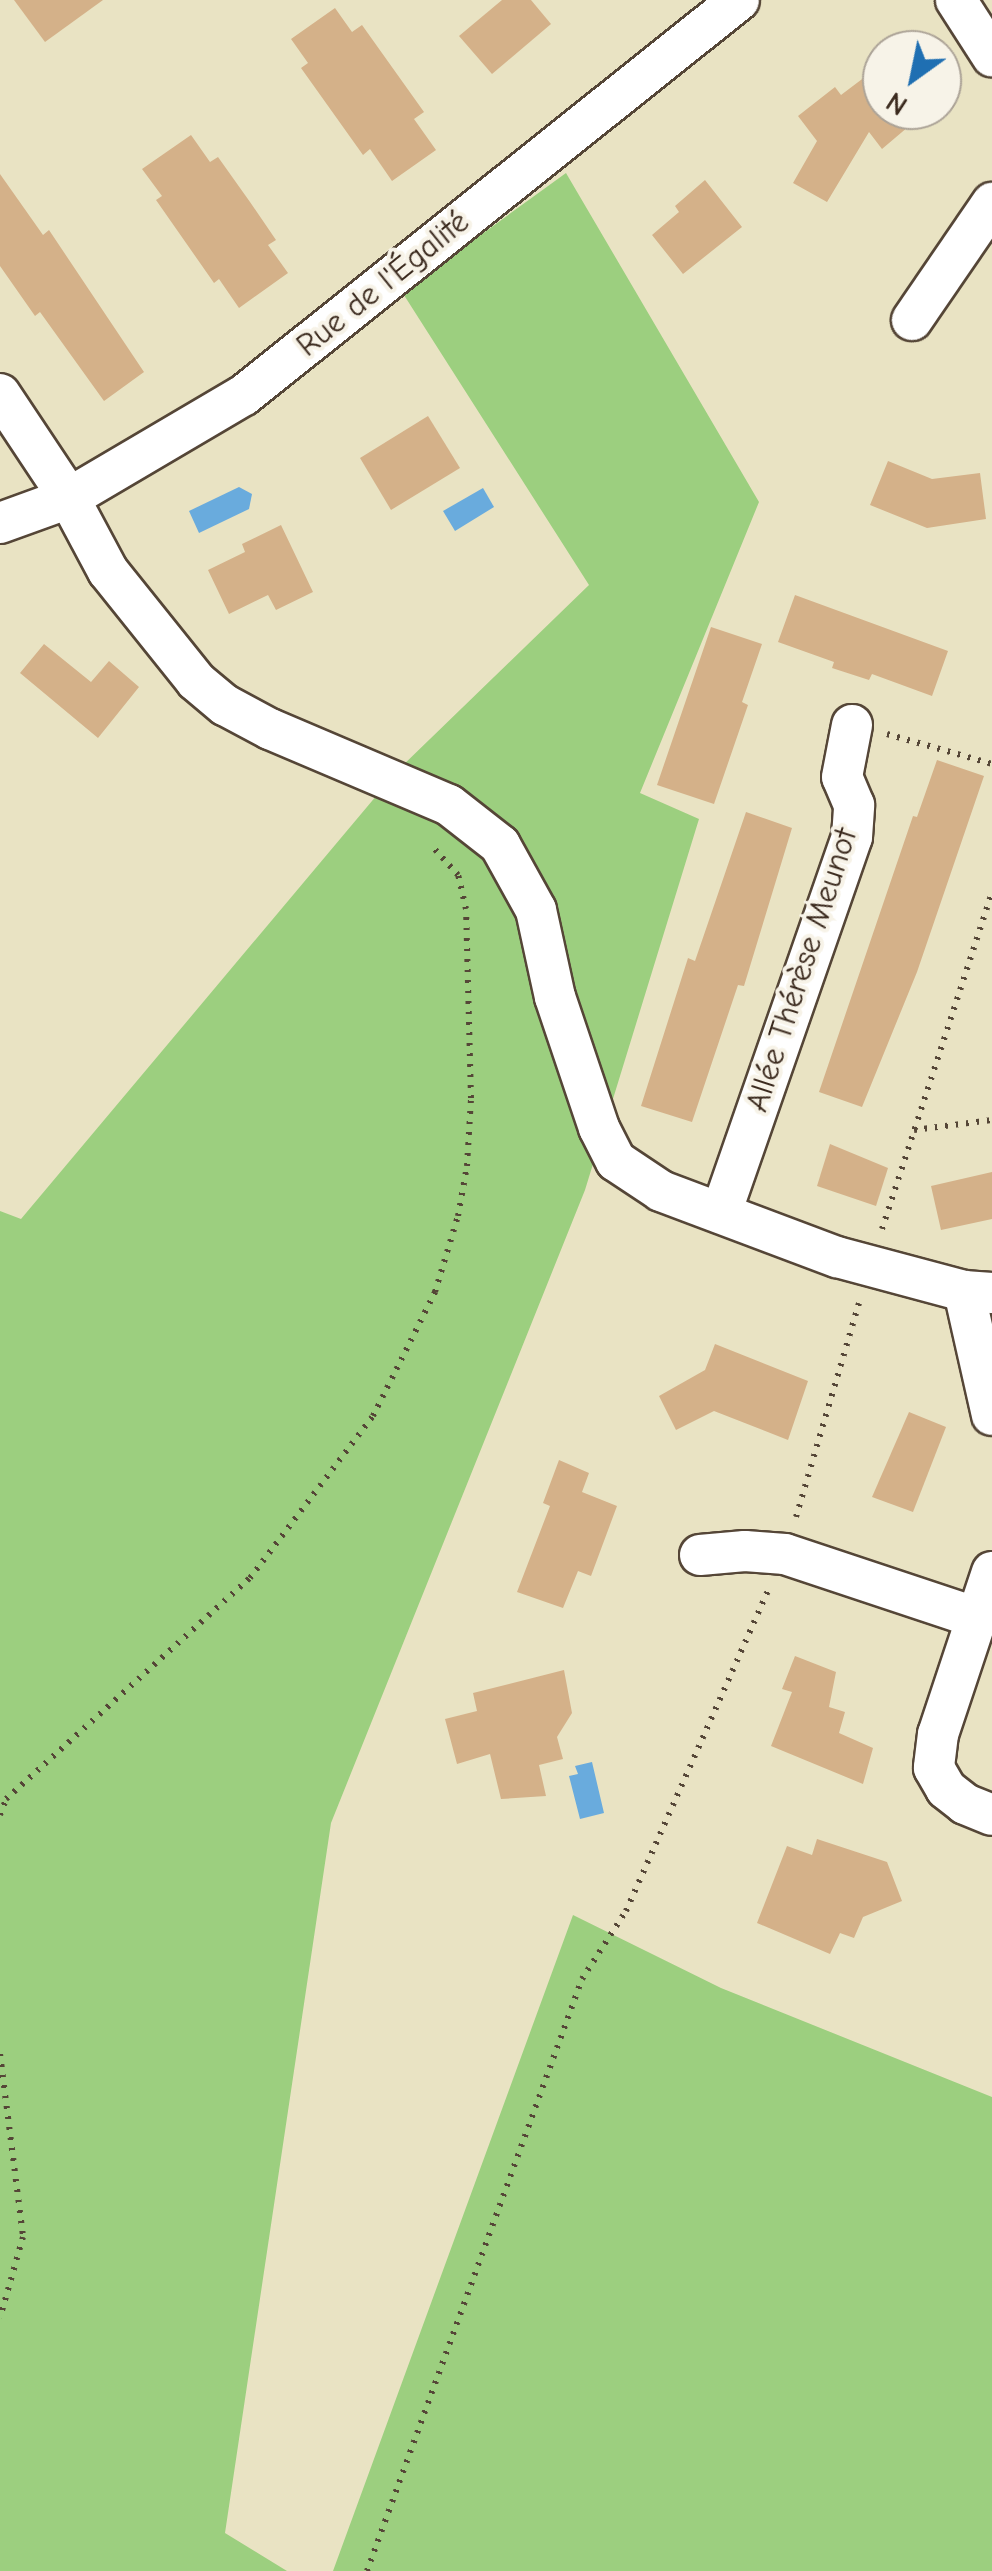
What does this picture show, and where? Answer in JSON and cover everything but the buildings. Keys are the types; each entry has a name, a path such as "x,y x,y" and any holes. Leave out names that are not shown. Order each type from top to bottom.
{"street":[{"name":"Rue de l'Égalité","path":"0,523 70,498 244,395 739,0"},
{"path":"956,0 992,56"},
{"path":"912,320 992,203"},
{"path":"0,394 70,498 108,571 196,681 225,706 420,790 472,821 500,845 536,910 554,997 599,1128 616,1161 661,1192 853,1262 978,1292 992,1415"},
{"name":"Allée Thérèse Meunot","path":"720,1213 852,838 854,805 842,777 852,725"},
{"path":"700,1554 745,1550 785,1554 977,1618"},
{"path":"992,1572 938,1734 934,1768 946,1788 965,1804 992,1814"}],"path":[{"path":"852,725 992,764"},
{"path":"0,1816 6,1799 250,1578 372,1416 435,1292 467,1166 472,1098 466,909 458,875 434,847 410,830 420,790"},
{"path":"367,2571 582,1979 626,1911 785,1554 853,1262 914,1130 992,893"},
{"path":"914,1130 992,1120"},
{"path":"0,2054 23,2237 0,2318"}],"green space":[{"path":"566,173 759,502 640,793 699,819 585,1190 331,1823 225,2533 287,2571 0,2571 0,1211 21,1219 398,770 589,585 402,292"},
{"path":"573,1915 721,1988 992,2097 992,2571 333,2571"}],"water":[{"path":"239,487 252,494 249,509 199,533 189,511"},
{"path":"483,488 494,507 455,531 443,511"},
{"path":"592,1762 604,1813 580,1819 569,1776 578,1774 575,1766"}]}
